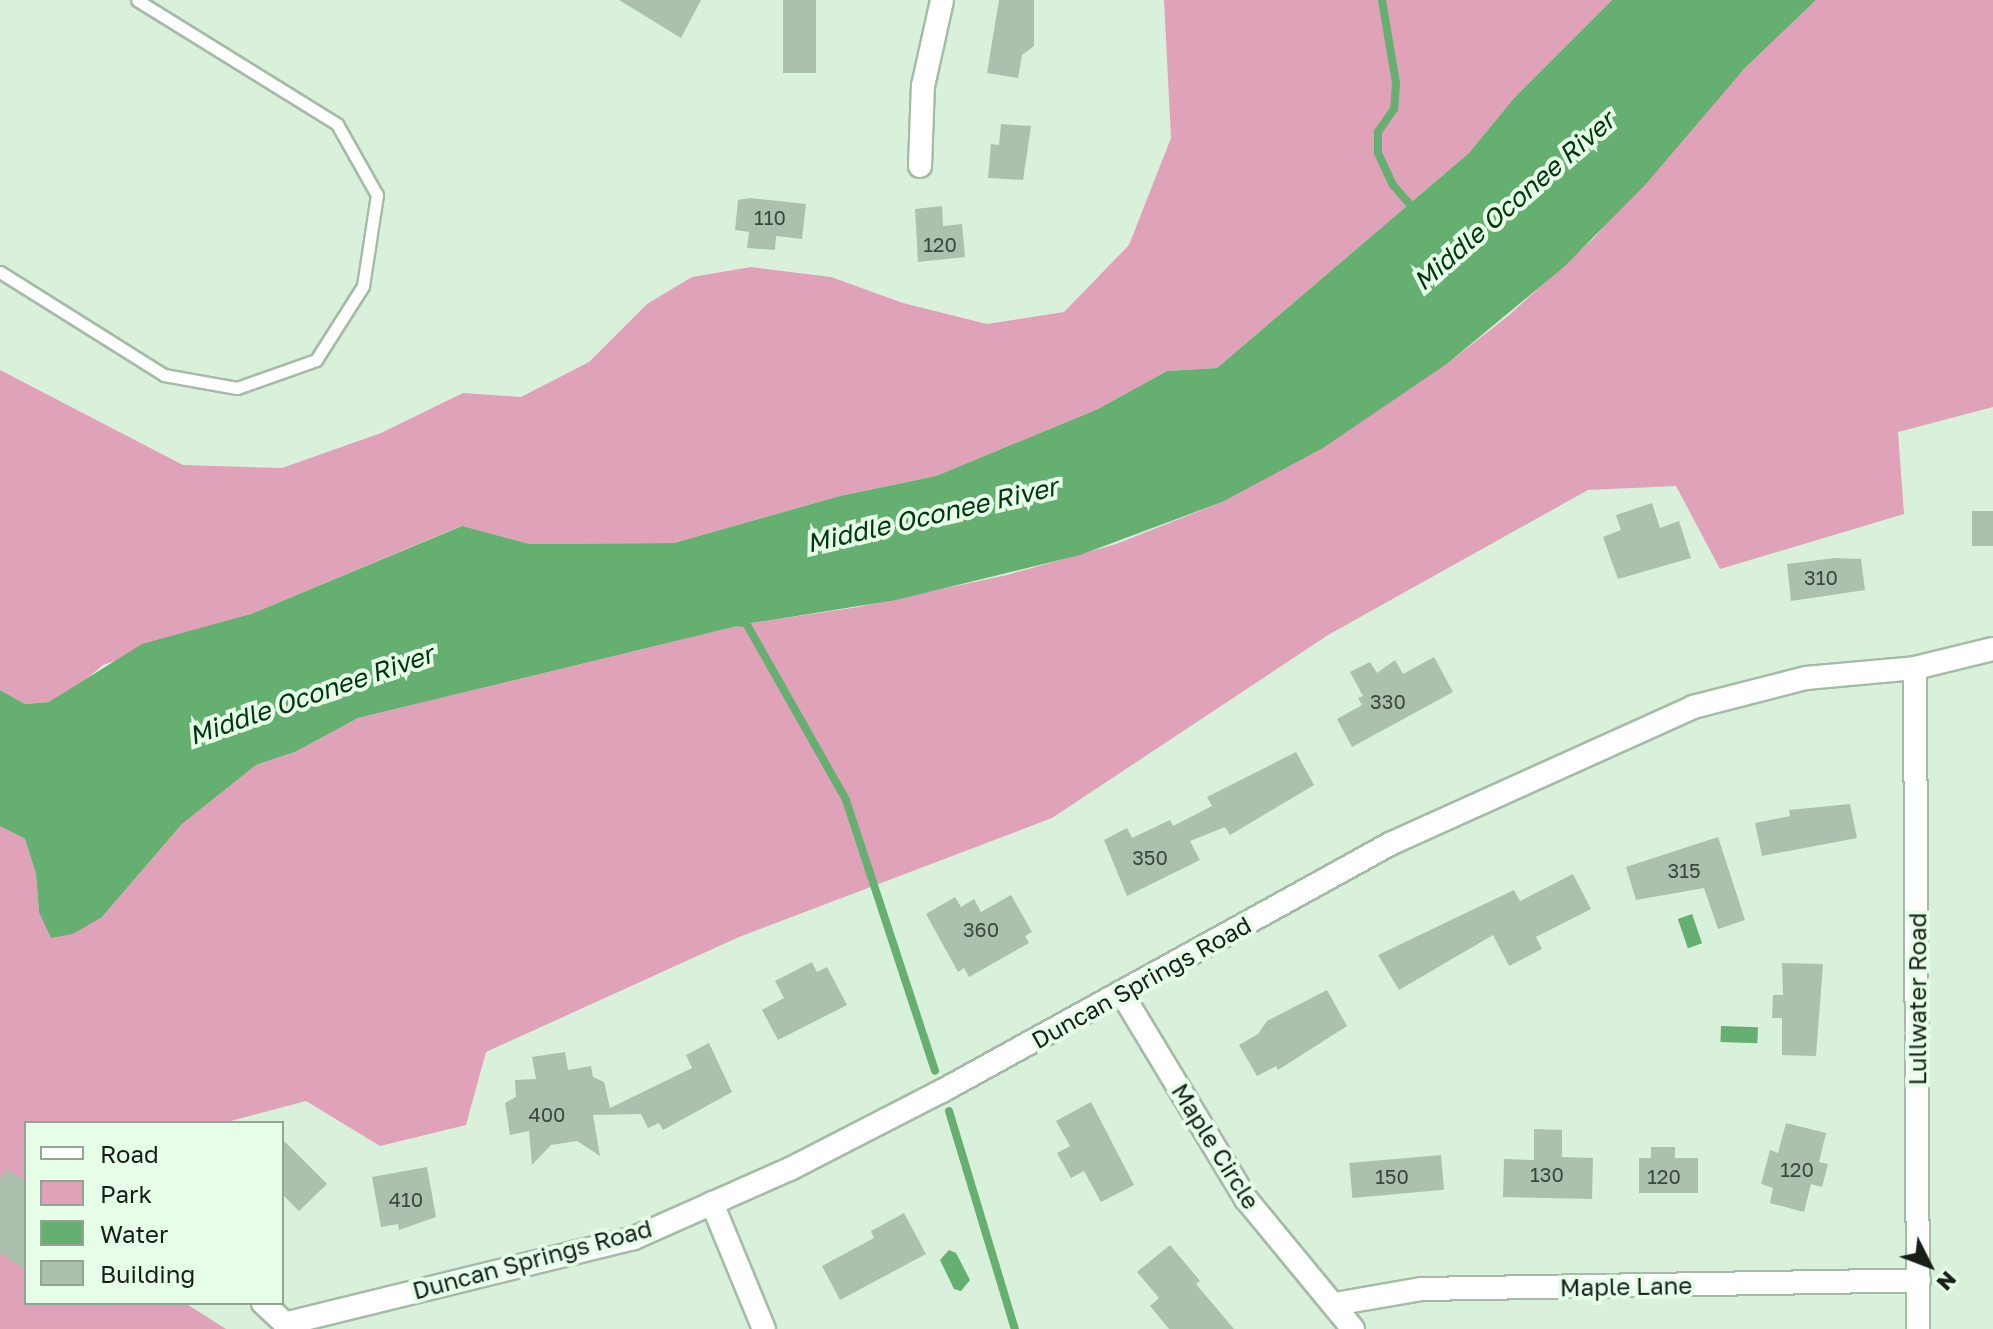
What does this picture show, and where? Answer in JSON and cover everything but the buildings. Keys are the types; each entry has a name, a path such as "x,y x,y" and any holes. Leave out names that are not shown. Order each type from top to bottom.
{"street":[{"path":"920,166 923,86 942,0"},
{"name":"Duncan Springs Road","path":"290,1326 634,1238 942,1091 1390,844 1546,776 1613,739 1740,692 1845,672 1915,668 1993,649"},
{"name":"Lullwater Road","path":"1915,668 1918,1329"},
{"name":"Maple Circle","path":"1121,992 1246,1199 1353,1329"},
{"path":"712,1203 764,1329"},
{"name":"Maple Lane","path":"1335,1304 1421,1289 1919,1280"},
{"path":"265,1305 290,1326"}],"lane":[{"path":"0,272 164,375 237,388 316,360 363,286 377,195 337,124 137,0"}],"green space":[{"path":"1164,0 1612,0 1514,98 1469,153 1217,368 1167,371 1098,409 936,476 840,496 674,543 530,544 461,526 251,614 103,665 71,692 49,702 25,704 0,690 0,370 183,465 282,468 381,433 463,393 521,397 589,362 647,304 692,277 751,267 831,277 903,303 987,324 1064,312 1129,245 1171,138"},
{"path":"1816,0 1993,0 1993,407 1898,432 1904,514 1720,569 1676,486 1588,490 1328,635 1052,818 739,937 486,1052 466,1125 380,1146 306,1101 231,1121 24,1121 24,1305 188,1305 226,1329 0,1329 0,826 25,839 36,874 39,912 102,917 182,824 256,765 295,752 358,718 746,624 858,607 1007,575 1116,544 1222,502 1448,363 1508,316 1593,239 1744,69"}],"water":[{"name":"Middle Oconee River","path":"1612,0 1816,0 1744,69 1645,185 1565,266 1448,363 1323,448 1222,502 1080,555 896,600 746,624 358,718 295,752 256,765 182,824 102,917 73,934 51,938 39,912 36,874 25,839 0,826 0,690 25,704 49,702 142,644 251,614 462,526 530,544 674,543 840,496 936,476 1098,409 1167,371 1217,368 1469,153 1514,98"},
{"path":"1692,914 1702,943 1688,948 1678,919"},
{"path":"1721,1026 1758,1027 1757,1043 1720,1042"},
{"path":"949,1250 956,1253 970,1280 961,1291 954,1289 940,1260"}],"waterway":[{"path":"1382,0 1396,83 1394,109 1378,132 1378,153 1393,185 1417,213"},
{"path":"735,622 746,623 846,800 935,1071"},
{"path":"949,1111 1015,1329"}]}
